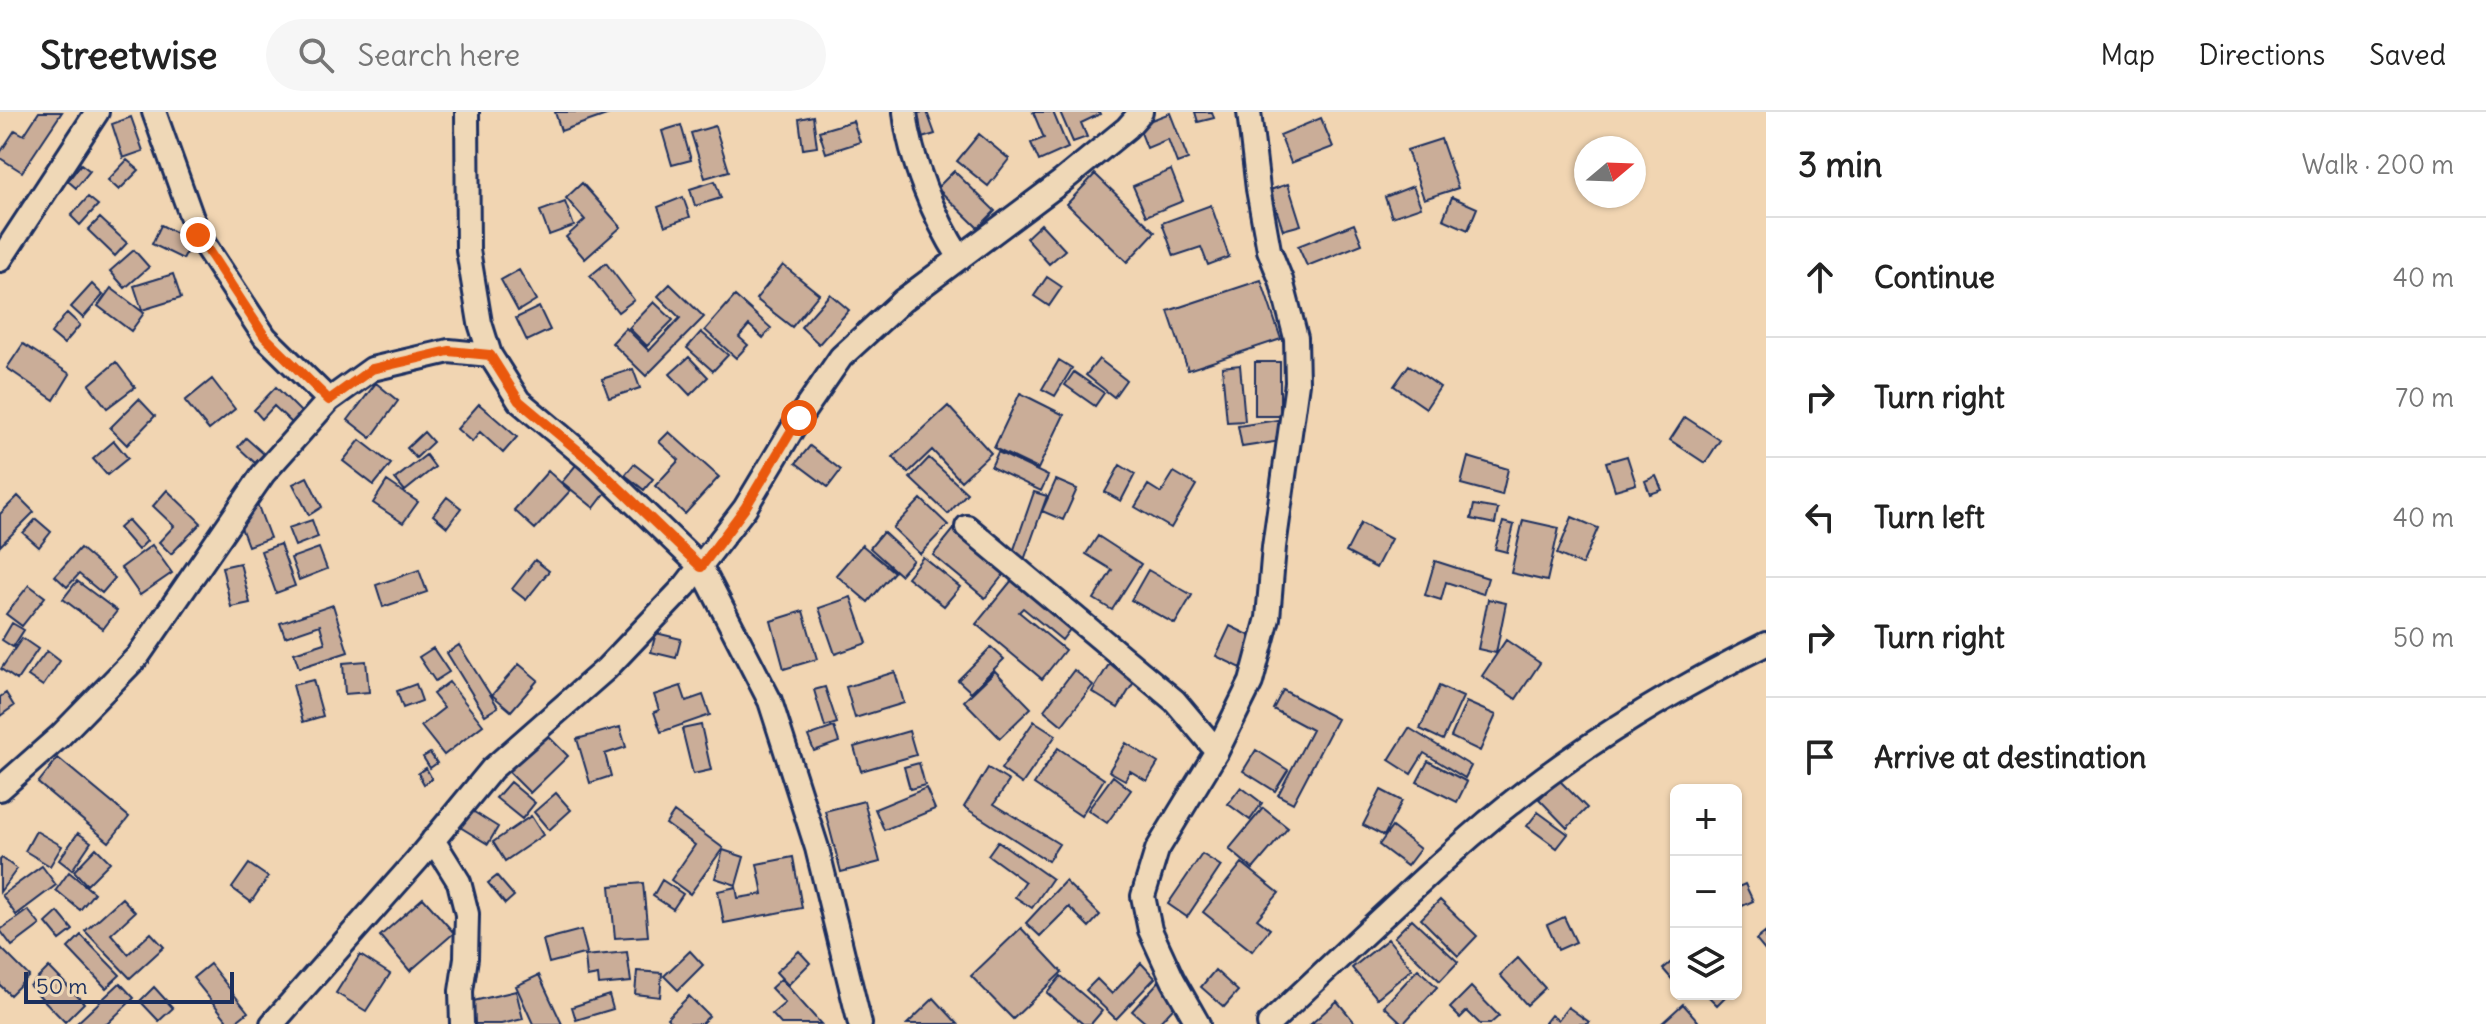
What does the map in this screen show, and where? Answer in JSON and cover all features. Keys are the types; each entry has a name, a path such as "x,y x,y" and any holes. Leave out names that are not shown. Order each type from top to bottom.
{"street":[{"path":"0,260 97,112"},
{"path":"154,112 198,235 265,337 329,400"},
{"path":"467,112 468,250 480,323 490,355 519,401 593,463 701,567 770,701 817,848 860,1024"},
{"path":"905,112 907,134 942,231 960,258"},
{"path":"272,1024 492,769 606,669 701,567 745,508 799,418 841,357 902,301 1061,182 1127,128 1141,112"},
{"path":"1198,1024 1150,930 1143,896 1157,850 1217,751 1251,682 1268,618 1274,547 1297,383 1296,338 1281,280 1269,250 1249,112"},
{"path":"0,789 60,736 138,656 263,474 329,400 372,369 449,351 490,355"},
{"path":"967,527 1175,701 1217,751"},
{"path":"1269,1024 1472,835 1560,767 1697,678 1766,644"},
{"path":"433,840 459,882 467,914 466,958 461,991 462,1024"}],"building":[{"path":"39,112 62,112 22,172 0,158 0,153 15,130 24,135"},
{"path":"555,112 615,112 561,131"},
{"path":"927,112 935,134 922,138 913,113"},
{"path":"1033,112 1053,112 1068,148 1039,161 1031,143 1044,138"},
{"path":"1060,112 1100,114 1081,123 1087,137 1073,142"},
{"path":"1195,112 1212,112 1214,118 1198,122"},
{"path":"1170,113 1188,159 1177,163 1168,139 1147,148 1138,125"},
{"path":"813,116 817,147 803,149 799,119"},
{"path":"131,117 143,151 123,158 112,124"},
{"path":"1321,118 1333,147 1291,163 1280,135"},
{"path":"853,121 860,142 826,153 819,131"},
{"path":"681,125 691,160 672,165 662,131"},
{"path":"715,126 729,171 705,178 691,133"},
{"path":"979,134 1009,159 988,186 957,161"},
{"path":"1441,139 1458,188 1424,199 1407,150"},
{"path":"127,160 139,170 119,190 108,180"},
{"path":"81,164 90,171 76,188 68,181"},
{"path":"1171,170 1183,201 1146,216 1133,186"},
{"path":"954,171 995,211 978,228 937,188"},
{"path":"1095,174 1155,232 1127,262 1067,204"},
{"path":"715,181 721,198 695,206 690,189"},
{"path":"582,183 621,227 585,259 566,237 585,220 566,198"},
{"path":"1288,184 1301,225 1283,230 1270,190"},
{"path":"1413,186 1421,207 1392,217 1385,197"},
{"path":"88,197 98,205 80,225 71,216"},
{"path":"683,197 690,217 665,226 658,207"},
{"path":"1452,197 1477,208 1468,230 1443,219"},
{"path":"565,202 574,226 549,235 540,211"},
{"path":"1211,205 1229,257 1208,265 1201,247 1174,256 1162,223"},
{"path":"100,218 127,243 115,256 88,230"},
{"path":"1041,224 1065,250 1049,264 1026,238"},
{"path":"1354,224 1362,244 1307,266 1298,246"},
{"path":"161,225 192,241 183,259 152,244"},
{"path":"134,250 149,267 125,288 110,271"},
{"path":"606,263 634,300 618,312 590,276"},
{"path":"783,265 819,294 792,327 756,299"},
{"path":"519,270 536,300 518,311 501,280"},
{"path":"173,274 181,298 142,310 134,286"},
{"path":"1047,277 1062,287 1049,306 1034,296"},
{"path":"1261,280 1281,339 1188,370 1168,311"},
{"path":"92,284 103,295 83,318 71,307"},
{"path":"670,284 704,317 646,376 612,343 626,328 649,351 680,318 658,296"},
{"path":"111,288 144,313 131,331 98,306"},
{"path":"830,294 849,310 819,344 801,327"},
{"path":"735,296 771,328 763,338 749,325 739,337 748,345 736,358 705,330"},
{"path":"654,302 673,320 647,346 629,328"},
{"path":"539,307 550,330 527,341 516,318"},
{"path":"67,313 80,325 64,344 51,333"},
{"path":"701,332 728,355 713,371 687,348"},
{"path":"23,344 70,374 54,400 7,368"},
{"path":"689,357 708,377 690,395 670,374"},
{"path":"1099,359 1126,380 1114,397 1086,375"},
{"path":"1059,360 1072,368 1055,396 1042,389"},
{"path":"116,362 135,387 107,408 89,385"},
{"path":"1255,362 1280,362 1280,416 1255,416"},
{"path":"1240,365 1245,421 1227,422 1222,367"},
{"path":"1409,365 1440,387 1426,408 1394,386"},
{"path":"633,369 640,388 609,398 602,379"},
{"path":"1074,372 1104,393 1095,406 1065,385"},
{"path":"212,379 235,409 209,430 185,401"},
{"path":"376,383 398,401 371,438 348,420"},
{"path":"276,387 302,413 292,423 274,406 262,419 254,410"},
{"path":"1020,393 1064,415 1038,469 994,448"},
{"path":"139,399 155,416 127,445 110,428"},
{"path":"479,404 517,437 503,453 480,432 472,442 457,429"},
{"path":"948,406 991,453 961,481 932,450 908,473 893,457"},
{"path":"1685,417 1720,440 1705,463 1670,440"},
{"path":"1278,420 1281,441 1242,447 1238,426"},
{"path":"424,432 433,442 416,458 407,448"},
{"path":"669,432 719,477 685,514 655,486 679,460 659,442"},
{"path":"246,438 264,454 255,463 238,447"},
{"path":"360,440 391,464 374,485 343,461"},
{"path":"114,441 128,458 107,475 93,459"},
{"path":"810,446 841,470 828,487 796,463"},
{"path":"998,452 1048,476 1041,491 991,467"},
{"path":"426,455 435,467 405,491 395,479"},
{"path":"1627,456 1636,484 1615,490 1606,462"},
{"path":"1468,457 1508,469 1502,495 1461,484"},
{"path":"929,458 967,493 948,514 910,478"},
{"path":"634,464 653,479 644,490 625,475"},
{"path":"576,465 607,491 594,508 562,482"},
{"path":"1120,465 1135,474 1121,501 1105,492"},
{"path":"548,471 570,491 535,529 514,510"},
{"path":"1174,472 1196,485 1171,528 1135,507 1148,485 1161,493"},
{"path":"1656,476 1662,490 1650,494 1645,481"},
{"path":"307,477 322,507 309,515 293,484"},
{"path":"1056,480 1077,489 1063,520 1042,511"},
{"path":"387,481 418,502 403,523 373,503"},
{"path":"167,490 201,523 171,554 159,542 174,526 153,506"},
{"path":"1034,492 1047,496 1023,563 1011,558"},
{"path":"18,496 34,512 0,546 0,514"},
{"path":"447,497 461,508 447,527 433,515"},
{"path":"921,499 948,525 920,554 893,528"},
{"path":"1474,505 1498,509 1495,524 1471,519"},
{"path":"258,506 270,538 248,546 236,514"},
{"path":"1572,517 1598,528 1582,565 1557,554"},
{"path":"36,519 51,532 39,547 23,533"},
{"path":"128,520 147,541 138,550 119,528"},
{"path":"312,520 318,537 295,546 288,528"},
{"path":"1523,520 1559,528 1547,581 1511,573"},
{"path":"1503,522 1514,525 1507,552 1495,549"},
{"path":"959,523 1011,565 985,598 933,555"},
{"path":"1361,523 1391,539 1376,568 1346,552"},
{"path":"883,532 913,560 900,575 870,548"},
{"path":"1098,536 1141,564 1112,610 1094,599 1112,570 1086,554"},
{"path":"280,544 295,586 276,593 261,551"},
{"path":"152,545 172,573 140,595 121,568"},
{"path":"862,545 894,572 868,602 836,575"},
{"path":"80,548 115,578 102,593 79,574 67,587 55,576"},
{"path":"319,548 327,569 299,580 291,558"},
{"path":"923,557 960,587 944,606 907,577"},
{"path":"535,560 549,571 526,600 512,589"},
{"path":"1435,561 1488,578 1483,594 1446,582 1441,600 1425,595"},
{"path":"240,563 250,603 231,607 222,567"},
{"path":"419,570 427,592 383,607 376,585"},
{"path":"1148,570 1192,595 1175,624 1131,600"},
{"path":"1012,580 1071,628 1062,640 1023,608 1019,612 1065,650 1042,679 976,624"},
{"path":"77,581 117,611 103,629 63,599"},
{"path":"29,585 45,597 22,626 6,614"},
{"path":"851,597 867,643 835,654 819,608"},
{"path":"1488,599 1506,603 1496,653 1478,649"},
{"path":"333,605 348,652 299,668 294,653 325,643 320,625 285,637 280,623"},
{"path":"803,611 817,659 784,669 771,621"},
{"path":"12,623 24,630 13,647 2,640"},
{"path":"1230,626 1255,638 1241,668 1216,656"},
{"path":"656,633 681,639 676,658 651,652"},
{"path":"22,638 38,649 17,680 1,669"},
{"path":"1506,640 1540,663 1516,699 1482,676"},
{"path":"459,645 498,707 485,715 447,653"},
{"path":"991,647 1004,659 971,692 958,680"},
{"path":"433,648 449,672 435,681 419,657"},
{"path":"47,651 60,661 43,686 28,676"},
{"path":"366,661 369,692 345,694 343,663"},
{"path":"1111,661 1137,677 1118,708 1092,692"},
{"path":"519,664 538,680 511,711 492,695"},
{"path":"1074,670 1093,685 1062,725 1044,710"},
{"path":"995,671 1031,708 1000,738 964,701"},
{"path":"895,672 904,703 855,718 846,687"},
{"path":"313,680 323,716 303,722 293,685"},
{"path":"449,682 483,725 444,755 421,726 444,708 433,694"},
{"path":"416,684 422,701 403,708 397,691"},
{"path":"681,686 686,701 703,695 710,715 661,732 654,712 659,710 654,695"},
{"path":"1439,686 1463,697 1443,740 1420,729"},
{"path":"825,687 837,723 825,727 814,690"},
{"path":"1283,690 1337,719 1293,803 1278,795 1312,730 1273,709"},
{"path":"6,693 14,706 0,716 0,697"},
{"path":"1466,702 1496,715 1480,751 1451,737"},
{"path":"1034,721 1056,735 1022,784 1001,769"},
{"path":"701,725 711,770 693,774 682,729"},
{"path":"620,727 626,747 605,754 611,776 590,783 577,739"},
{"path":"834,727 839,742 814,751 808,736"},
{"path":"1409,728 1471,766 1465,778 1424,753 1411,774 1389,760"},
{"path":"909,731 916,755 861,771 854,747"},
{"path":"544,732 568,756 530,793 507,770"},
{"path":"1126,743 1158,763 1147,781 1130,771 1125,780 1109,771"},
{"path":"1058,748 1104,779 1081,816 1034,784"},
{"path":"1256,750 1288,770 1275,791 1243,771"},
{"path":"430,753 437,763 430,768 423,757"},
{"path":"58,758 129,817 109,842 38,783"},
{"path":"1428,761 1467,782 1457,802 1417,782"},
{"path":"919,763 925,785 910,789 904,767"},
{"path":"426,768 432,779 424,784 418,773"},
{"path":"988,768 1009,781 994,804 1059,844 1048,861 964,807"},
{"path":"1113,776 1131,790 1107,823 1088,810"},
{"path":"1559,780 1587,808 1567,828 1539,799"},
{"path":"510,782 535,803 522,819 496,798"},
{"path":"1241,787 1262,803 1250,820 1228,804"},
{"path":"926,788 935,809 884,830 875,809"},
{"path":"1381,790 1402,801 1384,836 1363,825"},
{"path":"556,793 571,810 549,830 534,812"},
{"path":"864,801 880,862 841,872 825,811"},
{"path":"466,807 498,827 488,844 455,824"},
{"path":"1263,808 1288,828 1253,869 1229,849"},
{"path":"674,812 723,848 690,894 671,880 695,845 666,824"},
{"path":"1538,812 1568,834 1557,848 1527,826"},
{"path":"531,816 543,835 505,861 493,842"},
{"path":"1392,827 1420,849 1407,866 1379,845"},
{"path":"36,831 62,846 50,866 25,851"},
{"path":"78,833 91,842 72,870 59,860"},
{"path":"998,841 1052,879 1032,908 1015,897 1025,882 988,855"},
{"path":"96,848 110,862 87,885 74,871"},
{"path":"723,850 744,857 736,885 715,878"},
{"path":"1202,854 1221,866 1187,917 1168,904"},
{"path":"793,857 802,908 724,923 718,891 736,887 738,898 763,894 757,864"},
{"path":"2,858 17,869 0,892 0,860"},
{"path":"1242,863 1279,893 1257,919 1270,929 1252,951 1203,912"},
{"path":"249,864 268,877 251,902 232,888"},
{"path":"42,866 56,885 16,915 2,895"},
{"path":"69,872 94,893 80,910 56,890"},
{"path":"497,876 514,896 505,904 488,883"},
{"path":"662,880 683,894 673,909 653,896"},
{"path":"1065,881 1100,915 1089,927 1069,907 1040,936 1026,923"},
{"path":"643,883 648,936 615,938 610,886"},
{"path":"1745,884 1753,901 1742,906 1742,885"},
{"path":"122,898 135,912 111,934 128,954 151,933 164,947 130,978 85,931"},
{"path":"423,898 454,933 410,971 380,936"},
{"path":"1440,900 1477,936 1458,956 1421,919"},
{"path":"28,910 40,925 12,946 0,930"},
{"path":"58,912 73,930 60,940 46,923"},
{"path":"1564,917 1576,942 1558,950 1547,925"},
{"path":"1412,919 1458,962 1440,981 1394,937"},
{"path":"1021,928 1062,972 1013,1019 971,976"},
{"path":"581,930 587,953 549,963 543,940"},
{"path":"1766,932 1766,952 1756,940"},
{"path":"81,935 120,975 106,988 68,948"},
{"path":"1388,939 1412,969 1377,998 1352,968"},
{"path":"0,947 29,976 10,995 0,985"},
{"path":"690,951 703,965 678,990 664,976"},
{"path":"799,951 810,963 788,985 776,972"},
{"path":"627,952 631,982 599,985 598,975 587,977 585,956"},
{"path":"360,955 390,974 366,1011 336,993"},
{"path":"1518,958 1545,988 1527,1005 1500,975"},
{"path":"1141,963 1155,978 1116,1019 1086,990 1097,979 1112,994"},
{"path":"1670,963 1670,977 1663,969"},
{"path":"210,964 248,1012 233,1024 193,978"},
{"path":"49,967 84,1003 65,1022 30,986"},
{"path":"1418,969 1437,987 1403,1024 1384,1006"},
{"path":"1215,970 1238,991 1224,1007 1201,987"},
{"path":"637,971 662,973 660,997 635,994"},
{"path":"539,975 562,1024 533,1024 516,986"},
{"path":"1061,976 1102,1011 1091,1024 1083,1024 1047,993"},
{"path":"781,979 821,1024 781,1024 772,1014 785,1003 771,988"},
{"path":"1161,979 1182,998 1158,1024 1147,1024 1132,1011"},
{"path":"120,983 134,998 107,1024 76,1024"},
{"path":"154,987 173,1008 159,1021 140,1001"},
{"path":"1471,987 1499,1016 1490,1024 1480,1024 1467,1011 1460,1018 1450,1008"},
{"path":"516,991 523,1019 501,1024 469,1024 465,1003"},
{"path":"609,995 613,1009 576,1020 572,1007"},
{"path":"689,996 709,1016 701,1024 673,1024 667,1018"},
{"path":"934,998 958,1024 907,1024"},
{"path":"1337,1001 1356,1024 1311,1024"},
{"path":"1683,1004 1698,1021 1695,1024 1661,1024"},
{"path":"1568,1007 1589,1022 1544,1024 1551,1015 1558,1020"}],"route":[{"path":"198,235 265,337 329,400 372,369 449,351 490,355 519,401 593,463 701,567 745,508 799,418"}]}
